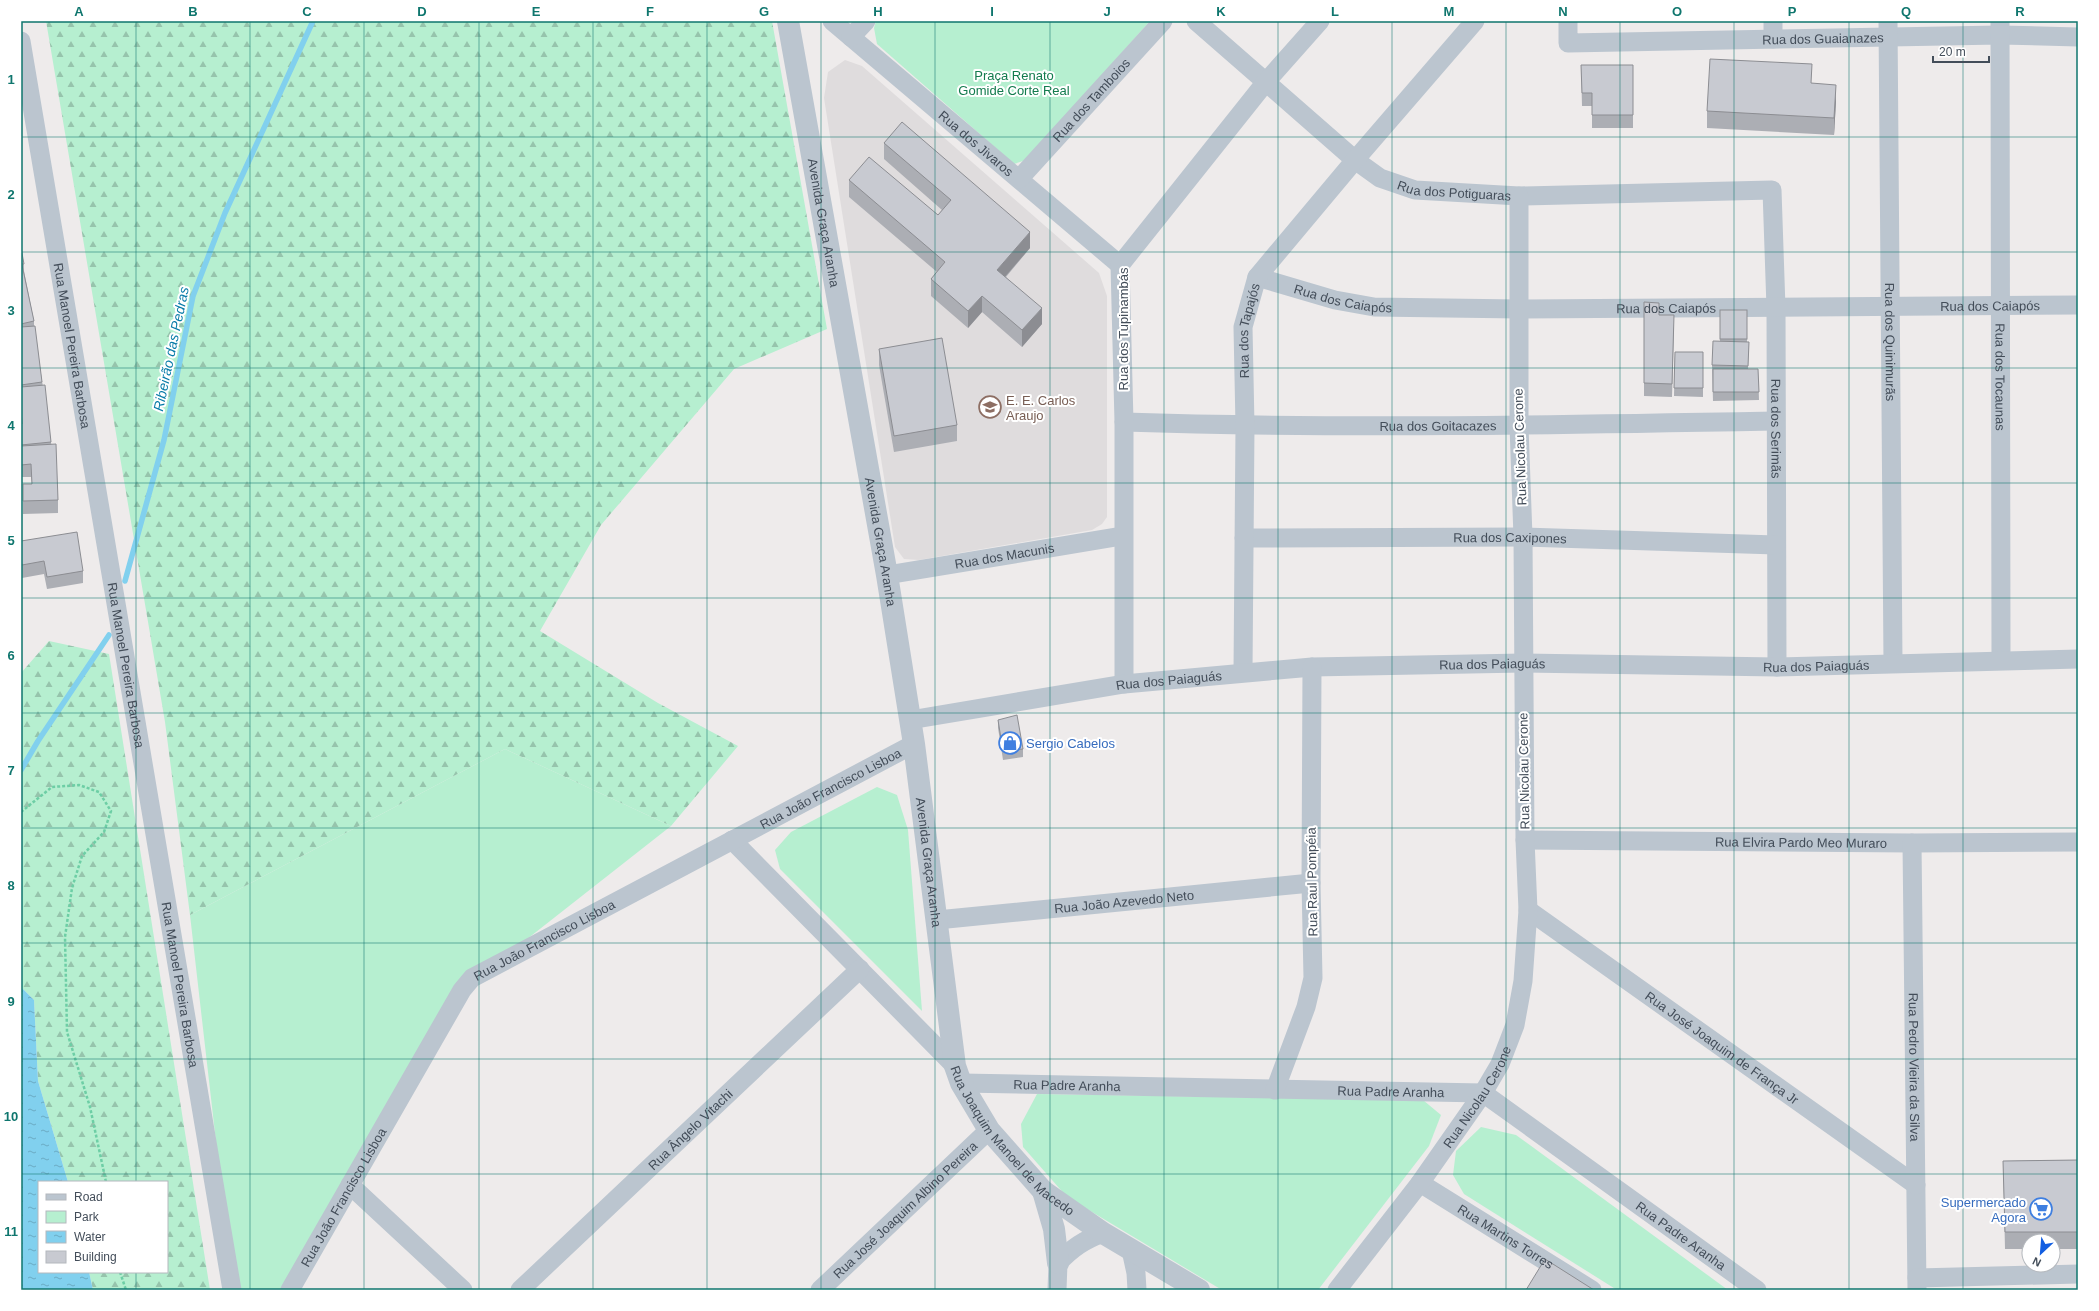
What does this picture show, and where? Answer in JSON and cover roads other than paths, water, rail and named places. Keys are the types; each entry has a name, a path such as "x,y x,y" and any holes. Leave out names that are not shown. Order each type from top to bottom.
{"street":[{"name":"Avenida Graça Aranha","path":"788,21 887,575 914,744 958,1074"},
{"name":"Rua dos Jivaros","path":"832,21 1120,265"},
{"path":"852,37 866,21"},
{"name":"Rua dos Tamboios","path":"1019,179 1163,21"},
{"name":"Rua dos Potiguaras","path":"1196,21 1265,83 1355,160 1380,178 1415,190 1518,196 1772,190"},
{"name":"Rua dos Tupinambás","path":"1124,684 1122,536 1124,422 1120,265 1265,83 1320,21"},
{"name":"Rua dos Tapajós","path":"1243,672 1245,426 1243,327 1257,277 1474,21"},
{"name":"Rua dos Guaianazes","path":"1568,21 1568,43 1773,30 2000,28 2078,37"},
{"name":"Rua dos Tocaunas","path":"2000,28 2001,660"},
{"name":"Rua dos Quinimurãs","path":"1888,29 1892,308 1893,663"},
{"name":"Rua Manoel Pereira Barbosa","path":"22,48 232,1290"},
{"name":"Rua dos Serimãs","path":"1772,190 1776,308 1775,421 1777,666"},
{"name":"Rua Nicolau Cerone","path":"1337,1290 1420,1183 1483,1093 1500,1064 1515,1025 1523,981 1528,910 1525,840 1523,537 1519,426 1518,196"},
{"name":"Rua dos Caiapós","path":"1257,277 1335,300 1374,307 1519,310 1892,308 2078,305"},
{"name":"Rua dos Goitacazes","path":"1124,422 1245,426 1519,426 1775,421"},
{"name":"Rua dos Macunis","path":"887,575 1122,536"},
{"name":"Rua dos Caxipones","path":"1244,538 1523,537 1776,545"},
{"name":"Rua dos Paiaguás","path":"910,720 1124,684 1243,672 1312,667 1523,663 1777,666 2078,659"},
{"name":"Rua Raul Pompéia","path":"1275,1090 1306,1007 1313,978 1311,883 1312,667"},
{"name":"Rua João Francisco Lisboa","path":"290,1290 462,990 472,978 914,744"},
{"name":"Rua Joaquim Manoel de Macedo","path":"732,840 860,969 958,1074 989,1130 1043,1191 1103,1233 1199,1290"},
{"name":"Rua Elvira Pardo Meo Muraro","path":"1525,840 1912,843 2078,842"},
{"name":"Rua Pedro Vieira da Silva","path":"1912,843 1917,1284"},
{"name":"Rua João Azevedo Neto","path":"937,920 1311,883"},
{"name":"Rua José Joaquim de França Jr","path":"1528,910 1916,1185"},
{"name":"Rua Ângelo Vitachi","path":"520,1290 860,969"},
{"name":"Rua Padre Aranha","path":"958,1074 1275,1090 1483,1093 1757,1290"},
{"name":"Rua José Joaquim Albino Pereira","path":"820,1290 989,1130"},
{"name":"Rua Martins Torres","path":"1420,1183 1592,1290"},
{"path":"350,1185 463,1290"},
{"path":"1043,1191 1054,1229 1058,1263 1057,1290"},
{"path":"1058,1263 1071,1249 1084,1241 1103,1233"},
{"path":"1131,1250 1136,1273 1137,1290"},
{"path":"1917,1284 2078,1274"}],"water":[{"path":"21,987 34,1000 38,1081 68,1181 38,1181 38,1273 89,1273 93,1290 21,1290"}],"waterway":[{"name":"Ribeirão das Pedras","path":"125,581 164,440 193,296 225,213 313,21"},
{"name":"Ribeirão das Pedras","path":"21,770 38,741 109,635"}],"place":[{"name":"E. E. Carlos Araujo","path":"990,407"},
{"name":"Sergio Cabelos","path":"1010,743"},
{"name":"Supermercado Agora","path":"2041,1209"}],"park label":[{"name":"Praça Renato Gomide Corte Real","path":"1014,82"}]}
